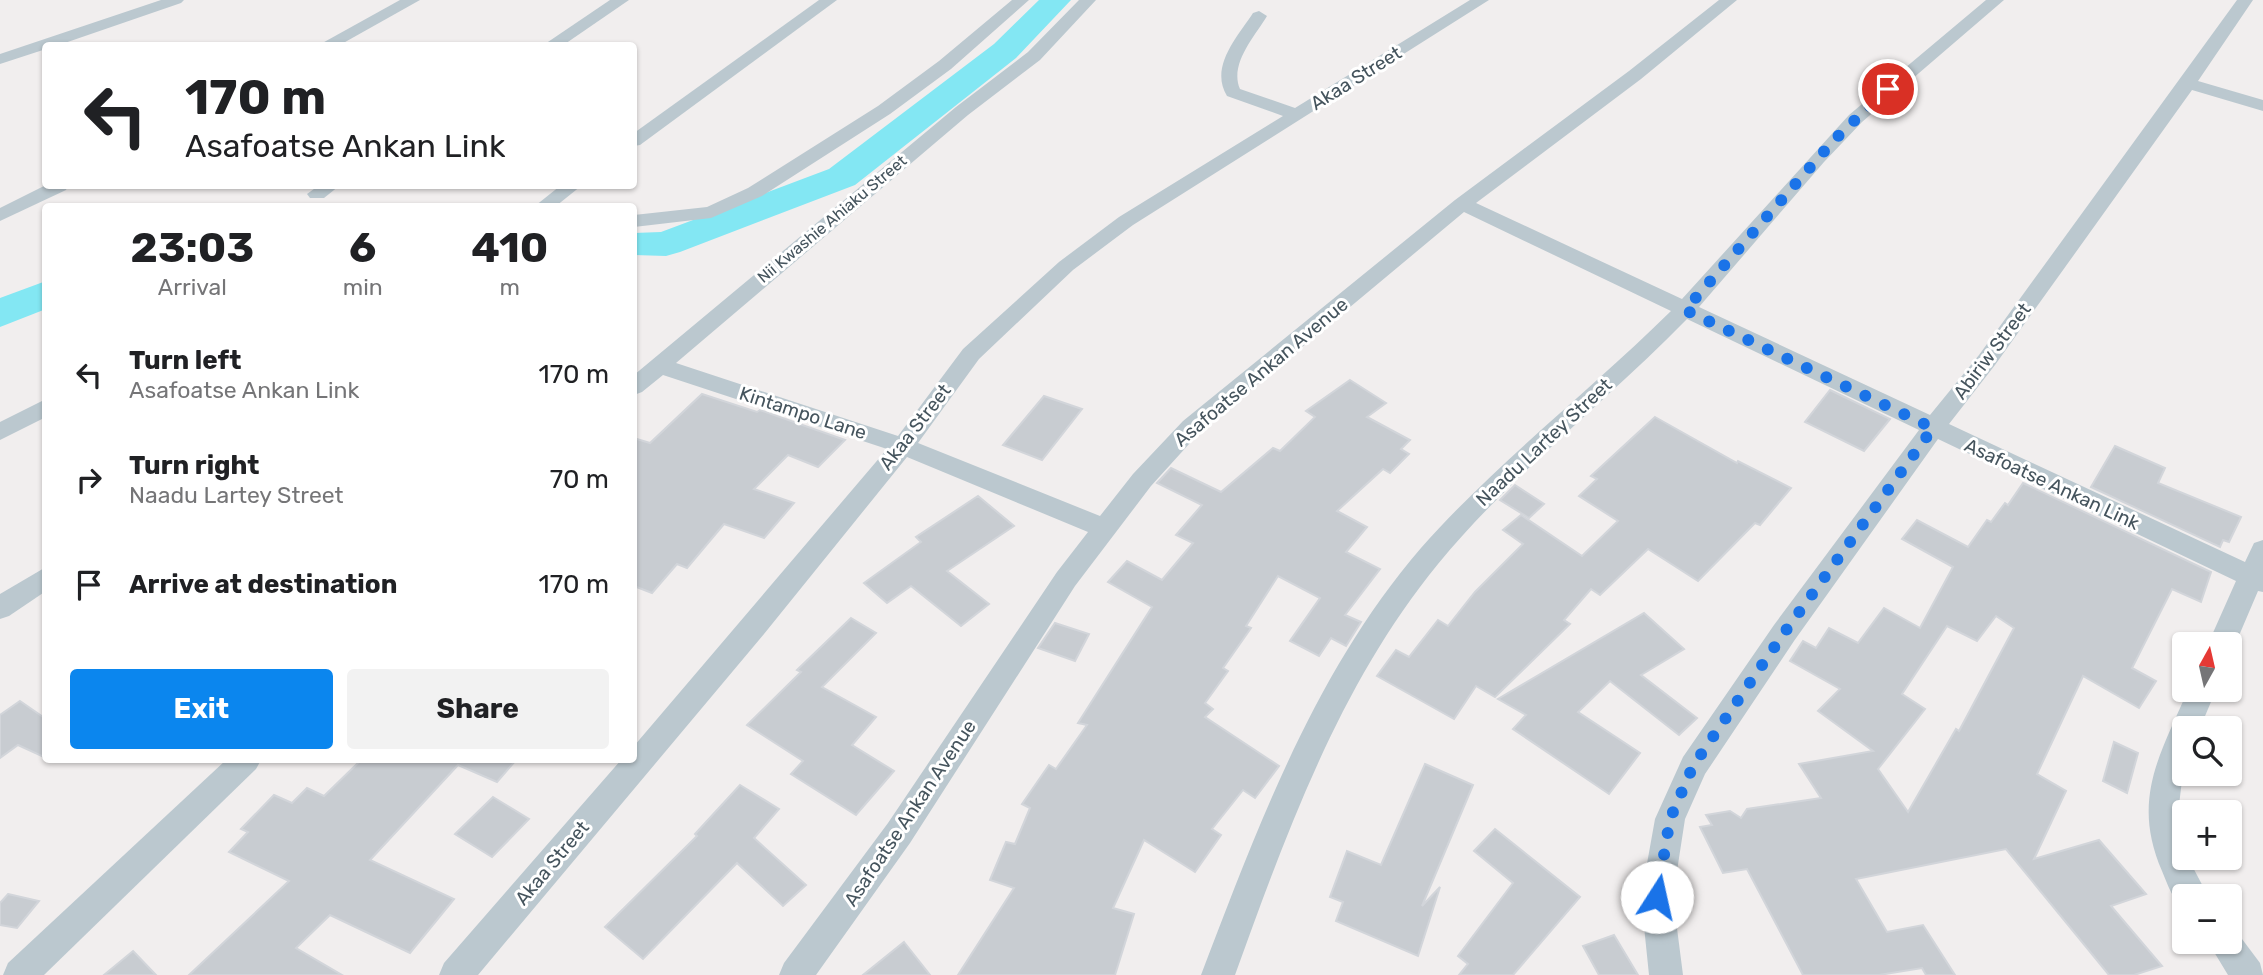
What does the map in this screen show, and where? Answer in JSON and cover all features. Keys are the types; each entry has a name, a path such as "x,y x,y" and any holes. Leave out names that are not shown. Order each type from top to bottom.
{"street":[{"path":"51,42 176,0"},
{"path":"333,42 412,0"},
{"path":"556,42 621,0"},
{"path":"637,139 829,0"},
{"path":"637,221 711,212 755,192 904,95 945,65 1021,0"},
{"name":"Nii Kwashie Ahiaku Street","path":"637,384 962,111 1034,56 1088,0"},
{"name":"Akaa Street","path":"456,975 754,626 903,446 971,354 1066,266 1126,221 1481,0"},
{"name":"Asafoatse Ankan Avenue","path":"796,975 899,833 1066,579 1142,480 1191,427 1462,204 1635,75 1729,0"},
{"name":"Naadu Lartey Street","path":"1217,975 1280,811 1317,730 1375,627 1429,557 1494,486 1685,310 1867,106 1996,0"},
{"name":"Abiriw Street","path":"1666,975 1657,897 1670,819 1693,766 1784,633 2189,83 2245,0"},
{"path":"1259,16 1230,66 1228,85 1233,92 1297,115"},
{"path":"0,59 42,45"},
{"path":"2189,83 2263,106"},
{"path":"0,215 53,189"},
{"path":"548,203 568,189"},
{"name":"Asafoatse Ankan Link","path":"1462,204 2257,580"},
{"name":"Kintampo Lane","path":"657,365 903,446 1103,528"},
{"path":"0,432 42,409"},
{"path":"2229,632 2257,580 2263,550"},
{"path":"0,608 42,580"},
{"path":"2172,758 2167,769 2162,823 2179,877 2184,884"},
{"path":"20,975 243,763"},
{"path":"2233,954 2248,975"}],"building":[{"path":"1350,380 1386,403 1367,417 1410,440 1401,449 1409,454 1390,473 1383,469 1337,511 1367,527 1346,552 1380,569 1345,615 1361,622 1346,646 1331,638 1319,656 1290,641 1320,598 1278,576 1246,626 1251,628 1223,668 1228,671 1205,703 1213,709 1205,717 1279,766 1255,798 1243,790 1212,829 1221,835 1195,872 1144,840 1113,908 1134,914 1115,975 958,975 1014,888 990,880 1006,842 1015,844 1030,808 1022,804 1049,765 1056,769 1087,725 1078,723 1152,607 1108,582 1127,561 1162,580 1193,543 1176,535 1202,505 1157,483 1171,468 1221,492 1273,448 1280,451 1315,417 1306,411"},
{"path":"1830,390 1890,419 1864,451 1805,422"},
{"path":"702,394 757,412 760,410 845,440 818,467 788,455 754,489 794,503 764,538 724,524 687,568 677,564 652,593 637,587 637,439 650,443"},
{"path":"1044,396 1082,409 1042,460 1003,445"},
{"path":"1655,417 1737,463 1738,461 1791,488 1760,525 1755,523 1698,581 1648,549 1600,595 1591,589 1564,620 1570,624 1495,697 1476,686 1454,719 1377,676 1396,650 1409,657 1438,620 1448,626 1475,592 1523,544 1503,530 1521,515 1582,556 1618,521 1579,496 1597,479 1591,476"},
{"path":"2115,446 2165,468 2158,483 2241,517 2229,542 2223,540 2220,547 2091,487"},
{"path":"2023,483 2211,572 2201,602 2172,589 2132,668 2156,681 2139,708 2083,676 2037,774 2066,791 2034,859 2099,840 2146,894 2111,906 2162,966 2134,975 2109,975 2006,849 1856,879 1887,932 1923,925 1955,975 1926,975 1922,968 1879,975 1803,975 1747,869 1723,873 1700,827 1712,825 1706,815 1730,811 1741,818 1747,809 1821,798 1799,764 1873,751 1818,711 1840,689 1790,661 1803,641 1816,648 1829,628 1858,643 1884,608 1920,628 1953,567 1902,539 1917,520 1968,547 1987,520 1991,522 2005,503 2008,505","holes":["1996,616 2014,628 1959,731 1956,729 1908,812 1878,769 1925,709 1902,694 1947,626 1977,641"]},
{"path":"1515,485 1544,504 1529,518 1500,500"},
{"path":"978,496 1014,526 947,571 989,604 961,626 911,586 887,603 864,583 921,542 916,537"},
{"path":"1644,613 1684,649 1641,675 1697,718 1679,735 1610,681 1578,712 1640,753 1609,794 1513,729 1526,715 1498,699"},
{"path":"851,618 876,633 822,687 876,717 852,745 894,771 856,815 791,774 803,761 747,725 801,672 797,670"},
{"path":"1055,623 1089,634 1075,661 1038,648"},
{"path":"20,701 42,716 42,756 18,745 0,758 0,715"},
{"path":"2114,742 2138,753 2127,793 2103,781"},
{"path":"358,763 513,763 497,782 458,765 370,860 454,899 410,953 330,915 296,948 342,975 189,975 289,881 229,852 248,832 241,829 274,795 292,803 307,788 324,796"},
{"path":"1425,764 1473,785 1422,906 1440,887 1418,956 1336,921 1343,902 1330,897 1347,851 1381,865"},
{"path":"740,785 779,809 754,838 806,885 783,906 737,863 643,959 605,927 697,836 695,834"},
{"path":"493,797 529,819 492,857 455,834"},
{"path":"1495,829 1580,897 1513,975 1459,975 1468,964 1458,956 1513,883 1474,851"},
{"path":"8,894 39,901 17,928 0,925 0,903"},
{"path":"1614,935 1638,975 1599,975 1583,946"},
{"path":"904,942 930,975 863,975"},
{"path":"133,951 156,975 104,975"}],"waterway":[{"path":"637,244 666,244 842,177 1005,51 1056,0"},
{"path":"0,314 42,295"}],"route":[{"path":"1657,897 1670,819 1693,766 1784,633 1933,428 1685,310 1835,139 1888,89"}]}
